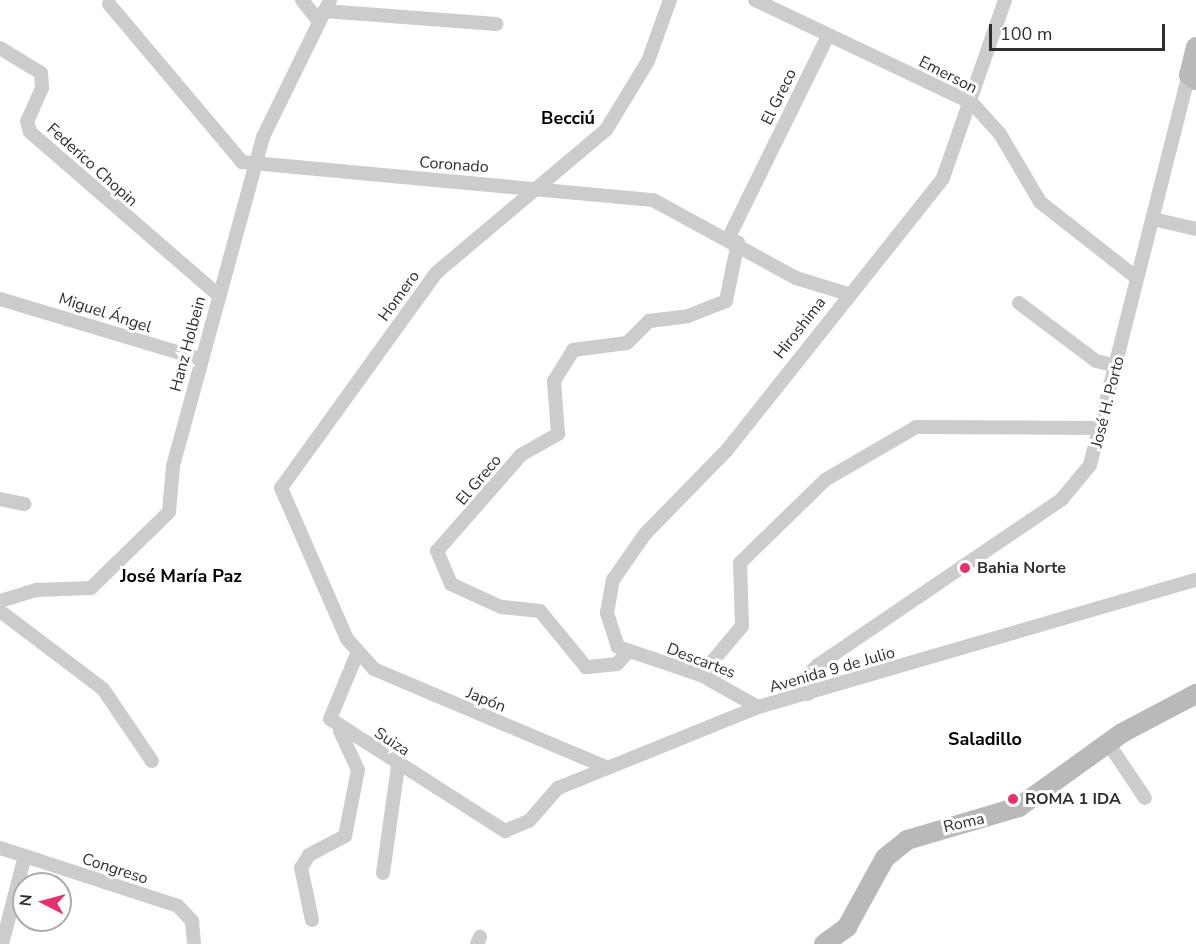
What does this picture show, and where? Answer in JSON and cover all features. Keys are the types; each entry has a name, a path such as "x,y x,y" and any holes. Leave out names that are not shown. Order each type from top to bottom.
{"main road":[{"name":"José H. Porto","path":"1192,77 1196,47"},
{"name":"Roma","path":"824,944 848,927 874,874 895,849 929,832 1018,807 1108,743 1196,694"}],"street":[{"path":"302,0 324,11 497,24"},
{"name":"Homero","path":"357,654 281,488 436,273 535,187 594,142 617,115 648,61 670,0"},
{"name":"Emerson","path":"755,0 972,103 1000,134 1040,202 1137,278"},
{"name":"Hiroshima","path":"628,652 613,638 607,613 619,568 645,534 727,450 848,294 943,178 972,103 1005,0"},
{"name":"Coronado","path":"109,4 233,157 255,166 535,187 653,200 734,239 796,278 848,294"},
{"name":"Hanz Holbein","path":"0,601 37,590 92,588 163,522 172,500 173,466 200,359 255,166 324,11"},
{"name":"El Greco","path":"628,652 617,664 586,667 540,611 501,607 451,584 437,551 521,455 558,434 554,381 573,350 627,343 649,321 688,316 726,301 734,239 828,36"},
{"name":"Federico Chopin","path":"0,48 41,73 42,88 27,120 30,132 218,295"},
{"name":"José H. Porto","path":"808,694 809,674 818,665 1062,499 1094,458 1137,278 1192,77"},
{"path":"1153,219 1196,229"},
{"name":"Miguel Ángel","path":"0,299 200,359"},
{"path":"1019,303 1096,361 1117,366"},
{"path":"701,675 742,626 742,558 825,480 916,427 1101,428"},
{"path":"0,499 24,504"},
{"name":"Avenida 9 de Julio","path":"499,830 522,826 558,788 759,707 1196,580"},
{"path":"0,610 104,689 152,760"},
{"name":"Descartes","path":"628,652 701,675 759,707"},
{"path":"312,920 301,867 309,855 345,836 358,770 329,715 357,654"},
{"name":"Japón","path":"357,654 401,683 608,768"},
{"name":"Suiza","path":"335,724 499,830"},
{"path":"1108,743 1144,798"},
{"path":"383,873 398,766"},
{"name":"Congreso","path":"0,848 178,906 192,921 194,944"},
{"path":"2,944 25,856"}],"place":[{"name":"Bahia Norte","path":"965,568"},
{"name":"ROMA 1 IDA","path":"1013,799"}],"district":[{"name":"Becciú","path":"568,118"},
{"name":"José María Paz","path":"181,576"},
{"name":"Saladillo","path":"985,739"}]}
